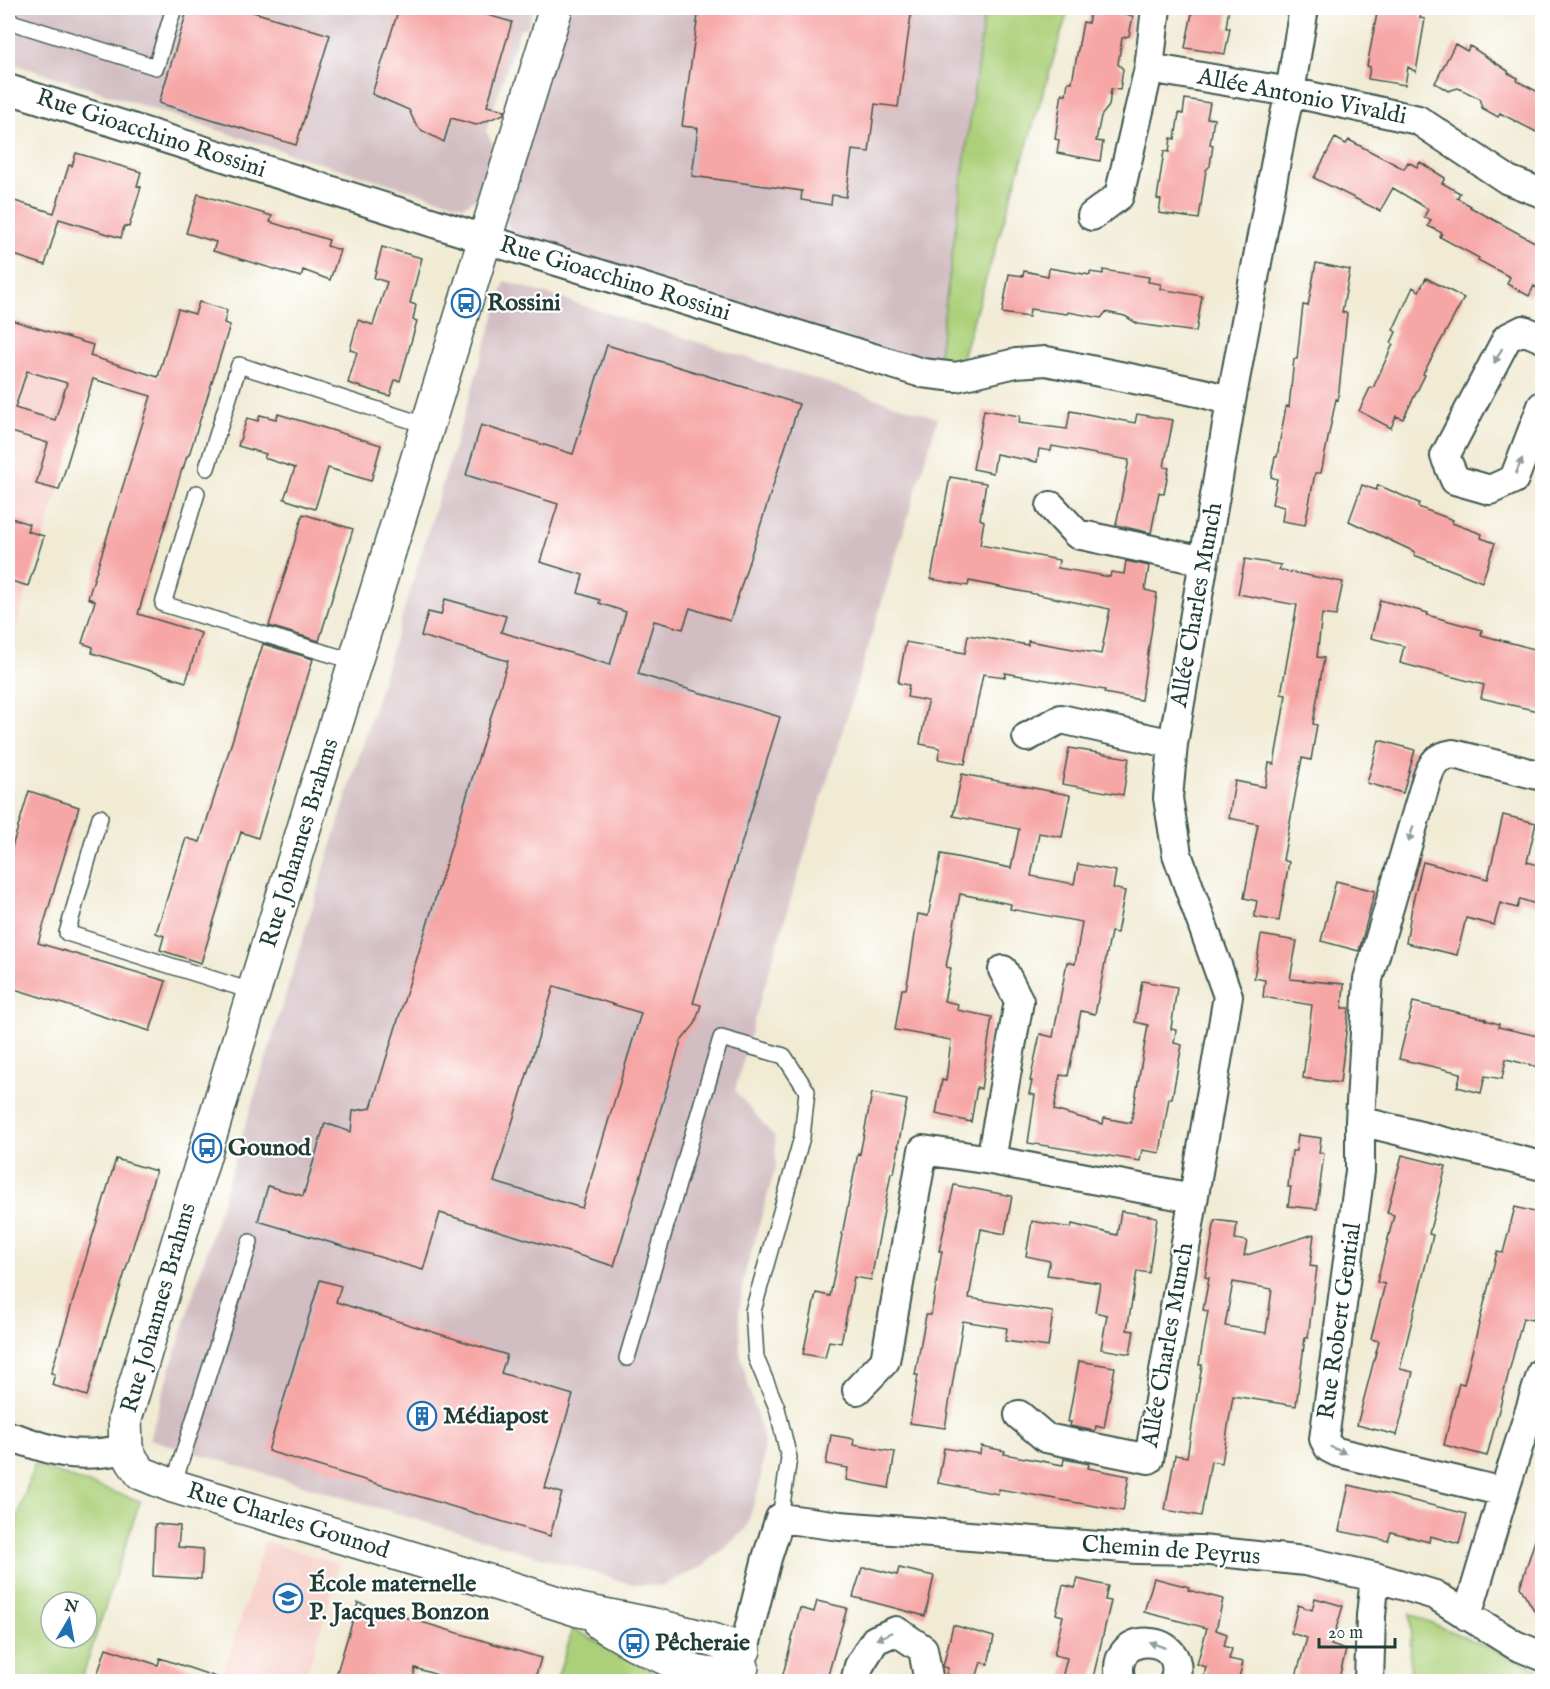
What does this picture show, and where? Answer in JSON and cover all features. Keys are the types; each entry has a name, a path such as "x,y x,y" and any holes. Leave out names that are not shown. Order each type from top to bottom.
{"street":[{"name":"Rue Johannes Brahms","path":"126,1449 125,1419 556,8"},
{"path":"1092,216 1119,196 1149,68 1156,8"},
{"name":"Allée Charles Munch","path":"1019,1415 1046,1438 1149,1459 1228,996 1177,854 1168,798 1173,744 1231,401 1304,8"},
{"name":"Allée Antonio Vivaldi","path":"1149,68 1290,92 1418,120 1508,180 1542,193"},
{"name":"Rue Gioacchino Rossini","path":"8,88 485,239 922,373 956,377 1016,363 1046,362 1203,393 1231,401"},
{"path":"1542,338 1523,330 1507,338 1445,456 1455,480 1490,490 1514,479 1542,406"},
{"path":"1051,506 1077,534 1204,561"},
{"path":"1027,737 1061,719 1173,744"},
{"name":"Rue Robert Gential","path":"1504,1492 1337,1452 1329,1448 1324,1439 1360,1171 1360,1121 1368,979 1427,778 1433,763 1443,755 1453,754 1542,776"},
{"path":"991,1160 1019,1001 1003,970"},
{"path":"1360,1121 1542,1166"},
{"path":"857,1390 885,1361 922,1150 991,1160 1193,1198"},
{"path":"1467,1616 1542,1372"},
{"path":"8,1436 63,1452 84,1454 126,1449"},
{"name":"Rue Charles Gounod","path":"126,1449 141,1473 172,1486 579,1610 684,1633 726,1673"},
{"path":"726,1673 780,1518"},
{"name":"Chemin de Peyrus","path":"780,1518 840,1526 1125,1548 1201,1550 1305,1560 1435,1595 1515,1646 1542,1656"},
{"path":"1369,1682 1375,1577"},
{"name":"Rue Charles Gounod","path":"579,1610 634,1643 726,1673"},
{"path":"855,1682 859,1666 875,1640 896,1631 923,1649 928,1677 926,1682"},
{"path":"1121,1682 1118,1670 1125,1652 1133,1645 1152,1642 1168,1650 1174,1658 1176,1666 1174,1682"}],"lane":[{"path":"8,21 156,67 174,8"},
{"path":"207,468 239,365 429,426"},
{"path":"197,493 163,604 356,662"},
{"path":"100,818 67,933 254,993"},
{"path":"627,1358 721,1038 784,1056 807,1090 802,1137 753,1311 756,1358 777,1408 789,1458 780,1518"},
{"path":"172,1486 250,1242"}],"shaded area":[{"path":"8,8 534,8 527,28 520,28 486,131 493,145 478,197 464,206 313,161 8,62"},
{"path":"567,8 988,8 937,365 518,236 509,228 506,217"},
{"path":"505,281 938,418 755,1017 735,1091 775,1137 776,1166 744,1277 739,1311 740,1350 764,1441 761,1480 746,1529 703,1566 662,1586 631,1584 149,1439"},
{"path":"8,319 93,345 78,396 87,399 8,653"},
{"name":"École maternelle P. Jacques Bonzon","path":"265,1541 340,1564 305,1681 221,1681"}],"green space":[{"path":"985,8 1069,8 959,367 938,360"},
{"path":"34,1465 140,1501 99,1626 99,1590 39,1590 39,1650 91,1650 81,1681 8,1681 8,1548"},
{"path":"1411,1614 1542,1671 1542,1681 1410,1682"},
{"path":"573,1629 656,1673 669,1681 556,1682"}],"building":[{"path":"188,8 240,8 330,35 296,145 159,103"},
{"path":"399,8 463,8 512,22 487,106 505,110 504,114 476,125 451,118 444,142 421,130 409,110 372,94"},
{"path":"699,8 912,8 898,107 875,104 869,152 852,150 846,197 832,195 831,205 801,200 802,191 692,176 698,128 682,126"},
{"path":"1091,8 1118,8 1117,13 1133,16 1129,36 1122,38 1118,64 1123,69 1120,90 1111,89 1109,106 1101,116 1096,141 1103,142 1100,161 1057,153 1059,140 1055,139 1062,93 1066,95 1068,82 1072,82 1083,22 1088,23"},
{"path":"1193,8 1229,8 1226,28 1230,28 1225,54 1185,48"},
{"path":"1378,8 1422,8 1420,18 1425,19 1416,72 1408,67 1405,85 1368,79 1370,67 1367,66"},
{"path":"1455,44 1467,51 1470,46 1518,78 1517,81 1542,94 1542,135 1500,113 1498,117 1482,108 1479,98 1458,88 1448,91 1435,83"},
{"path":"1185,99 1210,103 1207,118 1214,119 1210,144 1213,145 1210,166 1206,170 1199,219 1159,213 1161,200 1157,199 1164,151 1169,152 1171,138 1175,139 1179,113 1183,114"},
{"path":"1335,138 1346,144 1349,140 1404,169 1408,162 1417,167 1420,162 1445,178 1442,183 1460,193 1457,198 1470,207 1542,246 1542,292 1534,286 1529,296 1507,284 1510,277 1440,237 1442,233 1428,226 1431,220 1424,217 1428,209 1393,188 1380,211 1314,178"},
{"path":"76,153 141,172 137,186 141,187 129,227 124,226 121,238 59,219 45,265 8,253 8,199 54,213 69,165 72,166"},
{"path":"198,194 272,216 270,222 329,240 327,246 340,250 330,280 303,270 301,277 213,251 216,242 186,233"},
{"path":"382,247 422,258 410,303 416,305 413,320 417,321 400,381 395,380 390,396 348,383 357,352 350,350 358,320 373,325 387,282 374,278"},
{"path":"1316,263 1350,270 1342,312 1347,313 1338,400 1336,399 1321,473 1315,473 1305,525 1282,521 1284,507 1272,504 1277,479 1271,477 1286,406 1289,407 1303,305 1308,306"},
{"path":"1049,268 1090,275 1090,272 1103,274 1103,270 1149,277 1148,282 1161,284 1160,289 1202,296 1196,332 1138,324 1125,316 1106,312 1101,318 1068,312 1067,314 1030,309 1029,317 1002,313 1009,274 1023,276 1024,271 1048,276"},
{"path":"1426,278 1464,298 1423,374 1425,375 1403,419 1396,416 1391,428 1359,411 1370,388 1373,388 1393,344 1391,343 1396,332 1393,330 1413,287 1419,291"},
{"path":"199,302 227,310 224,323 230,325 189,455 182,469 138,614 201,633 186,682 92,653 93,647 82,643 95,601 88,598 151,396 93,379 59,490 36,484 48,443 8,431 8,319 93,345 90,356 158,377 178,309 195,314","holes":["27,371 67,383 55,420 15,408"]},
{"path":"607,345 799,404 730,621 690,608 683,629 654,621 638,674 780,717 693,1003 701,1005 695,1024 681,1041 614,1266 440,1213 423,1270 258,1221 268,1186 303,1196 325,1123 351,1132 353,1111 371,1108 508,661 421,636 428,612 441,615 445,599 506,616 501,632 610,665 626,612 578,593 583,575 540,562 558,504 466,475 481,425 573,454","holes":["554,986 641,1013 582,1208 494,1182"]},
{"path":"984,410 1020,416 1019,423 1067,429 1070,411 1135,423 1137,414 1173,420 1164,467 1169,468 1164,494 1159,492 1151,533 1116,525 1129,460 1052,446 1051,451 1039,449 1037,462 996,454 993,473 973,469"},
{"path":"278,414 381,445 371,481 328,468 315,509 284,499 295,468 264,458 266,454 238,446 247,418 258,421 260,415 276,419"},
{"path":"950,477 986,483 980,519 984,521 980,545 1059,560 1058,568 1110,577 1111,572 1124,574 1126,561 1149,566 1145,590 1157,593 1141,700 1104,693 1105,690 1005,673 1005,677 983,674 965,764 938,759 940,748 920,744 928,701 907,697 909,685 898,683 906,642 965,653 968,635 1028,645 1028,641 1101,654 1110,609 969,581 968,586 931,579"},
{"path":"1362,485 1376,490 1378,485 1419,503 1418,507 1482,534 1481,538 1495,543 1482,582 1414,555 1415,552 1349,521"},
{"path":"303,514 353,529 319,641 269,626"},
{"path":"8,517 29,524 27,531 44,536 28,586 8,580"},
{"path":"1245,559 1281,565 1279,570 1343,582 1336,616 1322,614 1317,657 1324,658 1313,724 1317,725 1311,760 1302,758 1283,860 1289,862 1279,921 1254,917 1257,901 1244,898 1258,824 1229,818 1235,781 1265,787 1269,763 1274,764 1286,695 1281,694 1297,605 1238,594"},
{"path":"1380,600 1482,630 1481,635 1542,651 1542,712 1481,698 1484,685 1400,663 1404,646 1371,638"},
{"path":"263,644 313,659 258,838 241,832 201,963 160,950 164,936 156,933 186,838 200,842"},
{"path":"1379,740 1415,750 1403,793 1367,783"},
{"path":"1069,748 1129,758 1123,795 1062,784"},
{"path":"962,774 1070,795 1062,837 1039,833 1031,876 1074,884 1078,864 1116,871 1113,888 1125,891 1117,933 1111,932 1095,1014 1081,1011 1068,1076 1060,1075 1054,1110 1103,1124 1104,1118 1131,1123 1148,1025 1135,1022 1142,981 1177,987 1171,1029 1176,1030 1174,1043 1182,1045 1172,1098 1169,1098 1160,1153 1142,1150 1140,1161 1028,1143 1035,1095 1029,1094 1032,1081 1030,1081 1040,1034 1053,1037 1067,962 1075,964 1082,922 1010,909 1011,904 960,894 946,967 951,968 944,1001 958,1004 957,1010 992,1017 981,1089 977,1087 971,1122 936,1114 942,1080 946,1081 951,1040 895,1030 902,989 906,989 909,974 918,914 928,916 941,854 1011,868 1019,829 953,816"},
{"path":"29,791 79,807 38,943 166,981 150,1031 8,987 8,860"},
{"path":"1503,815 1536,823 1527,862 1542,866 1542,906 1520,899 1517,908 1500,903 1494,925 1466,918 1457,955 1406,943 1423,862 1488,879"},
{"path":"1336,881 1375,891 1359,951 1321,941"},
{"path":"1261,935 1297,941 1290,979 1344,984 1342,1008 1349,1008 1340,1083 1303,1078 1312,1005 1263,997 1265,980 1254,978"},
{"path":"1413,1002 1486,1019 1499,1024 1498,1027 1542,1037 1542,1068 1506,1059 1502,1079 1485,1076 1481,1093 1457,1087 1461,1073 1399,1059"},
{"path":"872,1093 907,1100 871,1280 854,1277 841,1343 829,1341 825,1358 803,1354 816,1293 830,1296"},
{"path":"1298,1135 1321,1138 1319,1153 1324,1153 1317,1209 1288,1206 1292,1151 1296,1151"},
{"path":"1402,1155 1446,1166 1429,1234 1433,1235 1400,1369 1413,1372 1397,1435 1357,1425 1379,1341 1371,1339 1385,1284 1377,1282 1394,1215 1387,1213"},
{"path":"116,1159 156,1171 87,1396 52,1385 55,1374 51,1373"},
{"path":"954,1185 1012,1196 1005,1234 981,1229 969,1298 1053,1312 1048,1347 1005,1341 1007,1328 963,1321 945,1428 910,1423 918,1375 915,1375 926,1315 931,1315 942,1251 939,1251"},
{"path":"1515,1207 1542,1214 1542,1261 1538,1281 1542,1282 1533,1320 1523,1318 1487,1456 1444,1445 1459,1383 1464,1384 1497,1252 1503,1253"},
{"path":"1121,1211 1157,1217 1149,1273 1137,1271 1127,1330 1134,1331 1130,1354 1101,1349 1107,1315 1095,1312 1100,1283 1047,1275 1050,1261 1026,1256 1032,1221 1071,1228 1072,1224 1117,1235"},
{"path":"1215,1220 1237,1223 1235,1239 1247,1241 1244,1256 1314,1234 1310,1266 1317,1267 1296,1406 1233,1396 1222,1463 1211,1461 1201,1516 1165,1510 1175,1455 1187,1457 1208,1311 1203,1310 1209,1278 1205,1277","holes":["1233,1282 1272,1289 1266,1333 1225,1326"]},
{"name":"Médiapost","path":"320,1280 341,1286 336,1302 507,1355 501,1373 573,1395 545,1488 562,1493 550,1536 268,1451"},
{"path":"1079,1361 1115,1367 1104,1428 1096,1426 1095,1431 1070,1426 1071,1422 1068,1422"},
{"path":"831,1435 854,1439 853,1445 895,1452 889,1488 846,1480 848,1468 826,1464"},
{"path":"981,1446 1005,1451 1004,1454 1063,1465 1064,1459 1089,1464 1088,1468 1129,1476 1123,1511 999,1489 998,1494 938,1483 944,1448 980,1454"},
{"path":"1349,1485 1467,1514 1459,1544 1430,1536 1429,1542 1391,1532 1388,1541 1339,1531"},
{"path":"155,1524 180,1526 178,1547 203,1549 201,1579 153,1576"},
{"path":"1538,1531 1542,1531 1542,1623 1520,1587"},
{"path":"862,1568 897,1575 899,1568 934,1576 925,1616 853,1597"},
{"path":"1154,1578 1223,1599 1216,1630 1227,1634 1224,1646 1232,1649 1229,1659 1243,1662 1238,1682 1203,1682 1206,1667 1197,1664 1207,1628 1144,1612"},
{"path":"1078,1579 1108,1586 1105,1600 1111,1601 1092,1682 1061,1682 1067,1658 1054,1655 1063,1616 1056,1614 1063,1585 1075,1588"},
{"path":"1315,1598 1343,1606 1331,1645 1346,1650 1338,1682 1305,1682 1306,1678 1296,1676 1307,1638 1291,1633 1298,1605 1312,1610"},
{"path":"817,1601 847,1608 826,1682 781,1682 800,1608 814,1612"},
{"path":"358,1603 541,1658 534,1682 460,1682 415,1668 413,1682 334,1682"},
{"path":"953,1625 994,1637 988,1664 981,1662 975,1682 944,1682 948,1668 943,1667"},
{"path":"106,1648 158,1665 160,1658 219,1678 219,1682 95,1682"}],"place":[{"name":"Rossini","path":"466,303"},
{"name":"Gounod","path":"207,1148"},
{"name":"Médiapost","path":"422,1416"},
{"name":"École maternelle P. Jacques Bonzon","path":"288,1598"},
{"name":"Pêcheraie","path":"634,1643"}]}
